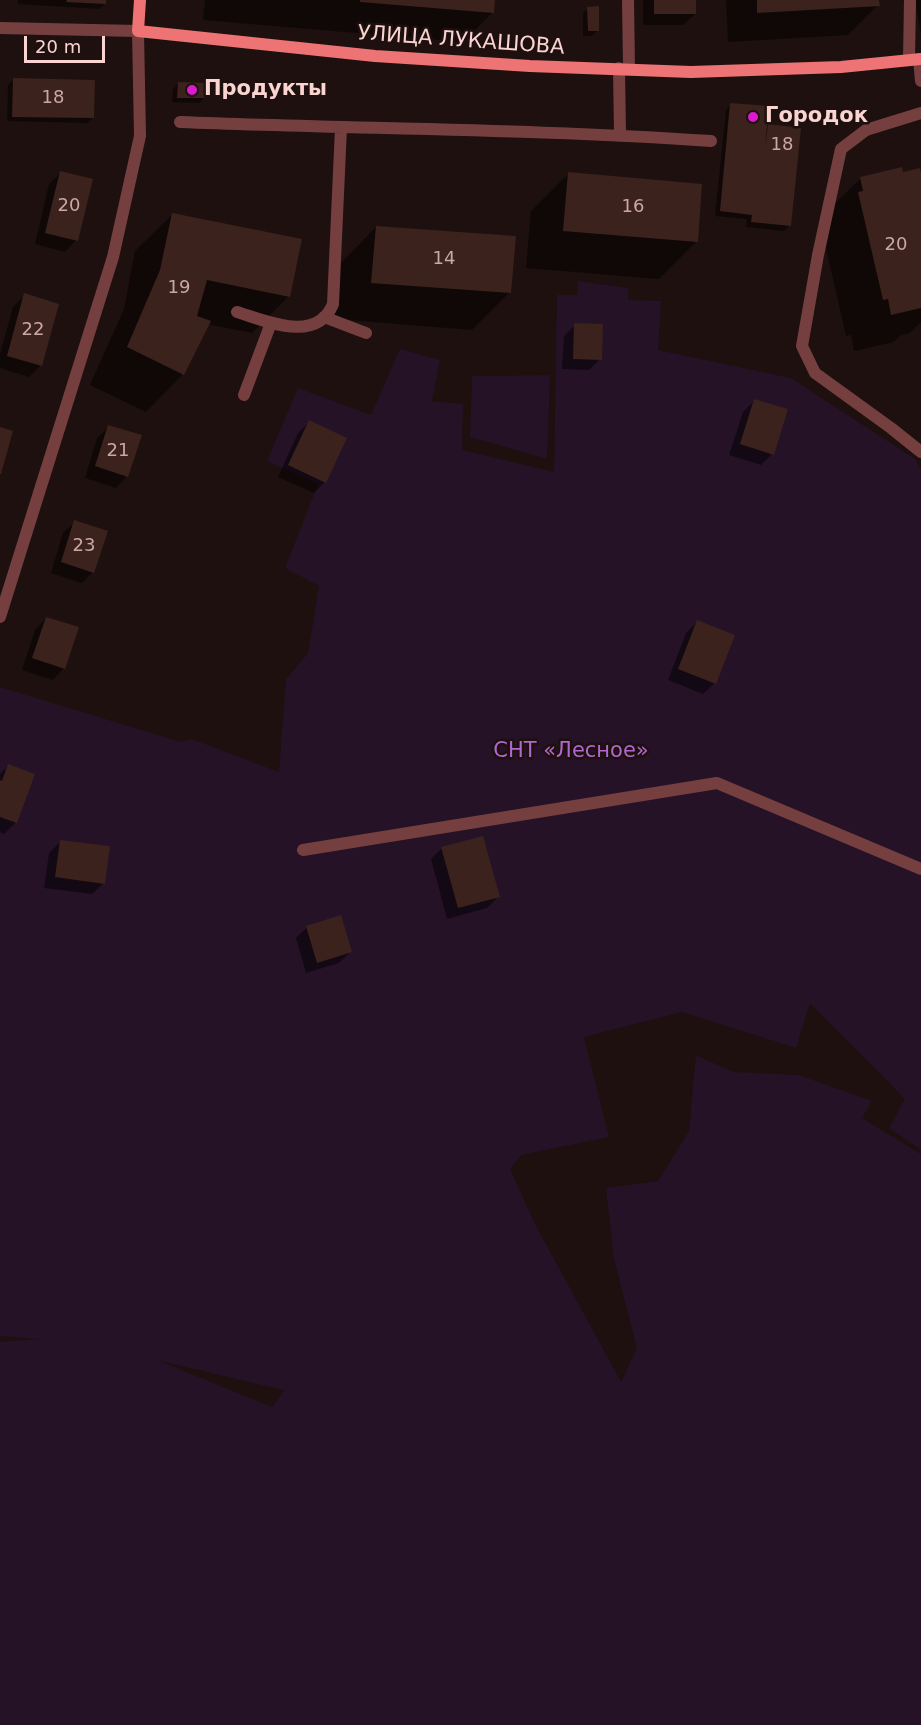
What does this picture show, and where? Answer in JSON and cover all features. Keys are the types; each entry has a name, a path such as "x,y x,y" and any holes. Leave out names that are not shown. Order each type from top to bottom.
{"main road":[{"path":"138,32 140,0"},
{"name":"УЛИЦА ЛУКАШОВА","path":"138,32 375,56 530,66 690,72 841,67 916,59"}],"street":[{"path":"620,134 628,0"},
{"path":"910,0 916,59 921,81"},
{"name":"УЛИЦА ЛУКАШОВА","path":"0,28 138,32"},
{"path":"0,617 113,257 140,136 138,32"},
{"path":"921,113 866,130 842,149 818,255 802,346 814,373 921,452"},
{"path":"180,122 620,134 711,141"},
{"path":"237,312 288,327 308,326 324,317 333,304 341,128"},
{"path":"324,317 366,333"},
{"path":"244,395 271,323"},
{"path":"303,850 717,783 921,869"}],"green space":[{"name":"СНТ «Лесное»","path":"578,281 628,288 628,300 661,301 658,350 791,378 915,459 921,470 921,1150 889,1128 905,1099 810,1003 796,1048 682,1012 584,1037 609,1137 521,1155 510,1169 535,1224 621,1382 637,1348 614,1259 606,1188 658,1181 689,1131 696,1055 733,1072 799,1075 872,1101 862,1118 921,1154 921,1725 0,1725 0,1342 38,1339 0,1336 0,687 181,742 192,739 279,772 286,679 308,653 319,586 285,568 318,484 267,461 298,388 371,415 400,349 440,360 432,401 463,404 462,450 554,472 557,295 577,295","holes":["157,1360 283,1390 272,1407"]},
{"path":"550,375 547,459 470,437 472,376"}],"building":[{"path":"67,0 106,0 106,4 66,2"},
{"path":"360,0 495,0 494,13 360,2"},
{"path":"654,0 696,0 696,14 654,14"},
{"path":"757,0 879,0 880,6 757,13"},
{"path":"599,6 599,31 588,31 587,7"},
{"path":"13,78 95,80 94,118 12,117"},
{"name":"Продукты","path":"178,82 206,83 205,98 177,98"},
{"path":"730,103 769,106 765,147 768,124 801,128 791,226 751,222 752,215 720,211"},
{"path":"902,167 903,172 920,168 921,173 921,308 891,315 888,299 883,300 858,192 863,191 860,177"},
{"path":"60,171 93,179 78,241 45,233"},
{"path":"568,172 702,184 698,242 563,231"},
{"path":"172,213 302,239 290,297 207,280 197,316 211,321 184,375 127,347 160,270"},
{"path":"376,226 516,236 511,293 371,283"},
{"path":"24,293 59,304 42,366 7,356"},
{"path":"574,323 603,324 602,360 573,359"},
{"path":"754,399 788,409 774,455 740,444"},
{"path":"309,420 347,438 326,483 288,465"},
{"path":"108,425 142,435 128,477 95,466"},
{"path":"0,427 13,431 1,474 0,474"},
{"path":"74,520 108,531 94,573 61,562"},
{"path":"46,617 79,627 65,669 32,658"},
{"path":"697,620 735,635 716,684 678,669"},
{"path":"8,764 35,774 17,823 0,817 0,780 2,781"},
{"path":"483,836 500,897 458,908 441,847"},
{"path":"60,840 110,846 105,884 55,877"},
{"path":"341,915 352,952 317,963 306,926"}],"place":[{"name":"Продукты","path":"192,90"},
{"name":"Городок","path":"753,117"}]}
